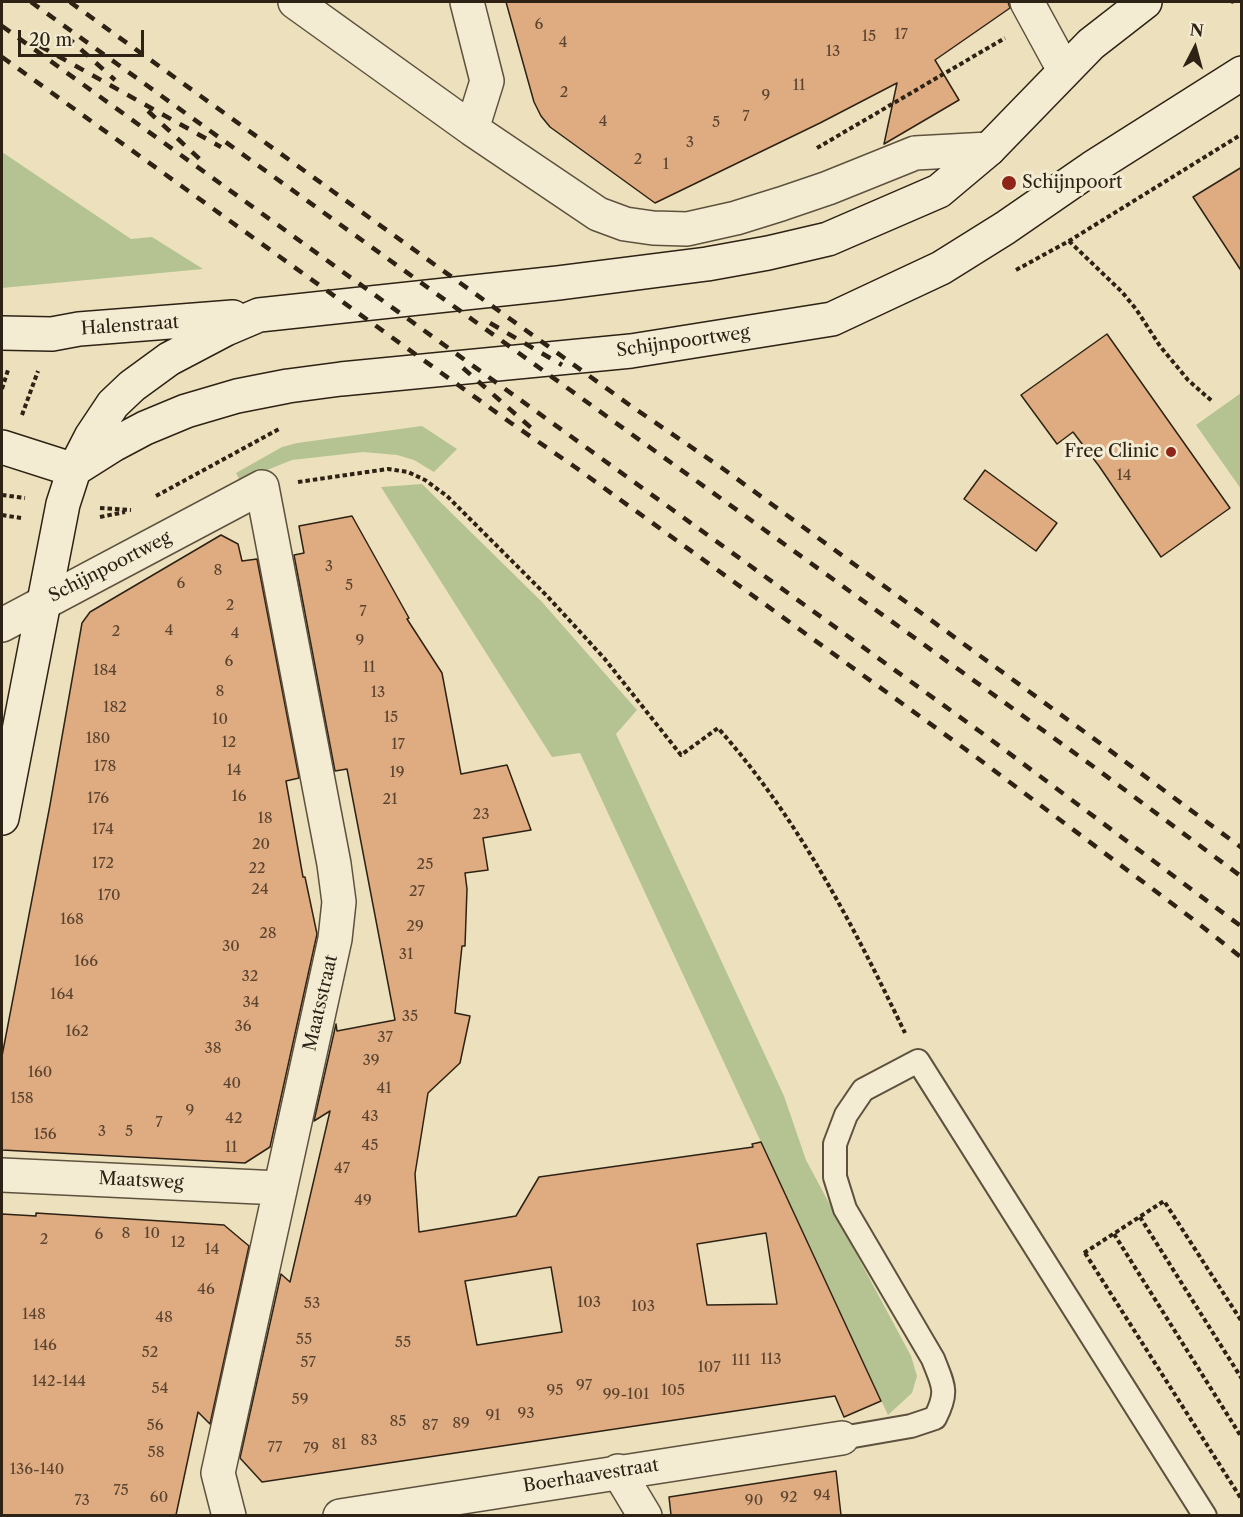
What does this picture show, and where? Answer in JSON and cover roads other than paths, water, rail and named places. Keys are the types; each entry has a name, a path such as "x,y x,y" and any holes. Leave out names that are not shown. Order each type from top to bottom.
{"street":[{"path":"295,2 472,129 598,214 624,224 687,229 736,218 828,188 915,153 989,149"},
{"path":"467,2 487,81 472,129"},
{"path":"1027,2 1064,70"},
{"name":"Schijnpoortweg","path":"44,603 63,504 74,470 91,437 108,412 132,386 169,359 201,341 259,315 558,283 707,264 768,253 828,238 939,191 989,149 1091,44 1145,2"},
{"name":"Schijnpoortweg","path":"74,470 145,428 186,411 237,396 341,379 631,351 832,320 941,268 1005,228 1092,168 1242,73"},
{"name":"Halenstraat","path":"2,333 52,333 259,315"},
{"path":"6,448 74,470"},
{"name":"Schijnpoortweg","path":"44,603 262,487"},
{"name":"Maatsstraat","path":"230,1515 218,1473 335,939 339,902 334,864 262,487"},
{"path":"2,625 44,603"},
{"path":"2,818 44,603"},
{"name":"Maatsweg","path":"2,1175 280,1188"},
{"name":"Boerhaavestraat","path":"340,1515 842,1438"},
{"path":"618,1471 645,1515"}],"lane":[{"path":"842,1438 911,1426 935,1418 944,1400 942,1382 933,1359 845,1209 835,1177 835,1144 846,1115 862,1090 918,1061 1205,1515"}],"railway":[{"path":"31,2 1094,767 1242,877"},
{"path":"70,2 631,406 722,468 1242,848"},
{"path":"2,26 982,733 1242,927"},
{"path":"66,36 115,80"},
{"path":"40,46 221,147"},
{"path":"2,57 972,754 1242,958"},
{"path":"148,111 205,164"},
{"path":"490,323 562,365"},
{"path":"463,368 537,433"}],"place":[{"name":"Schijnpoort","path":"1009,183"},
{"name":"Free Clinic","path":"1171,452"}]}
